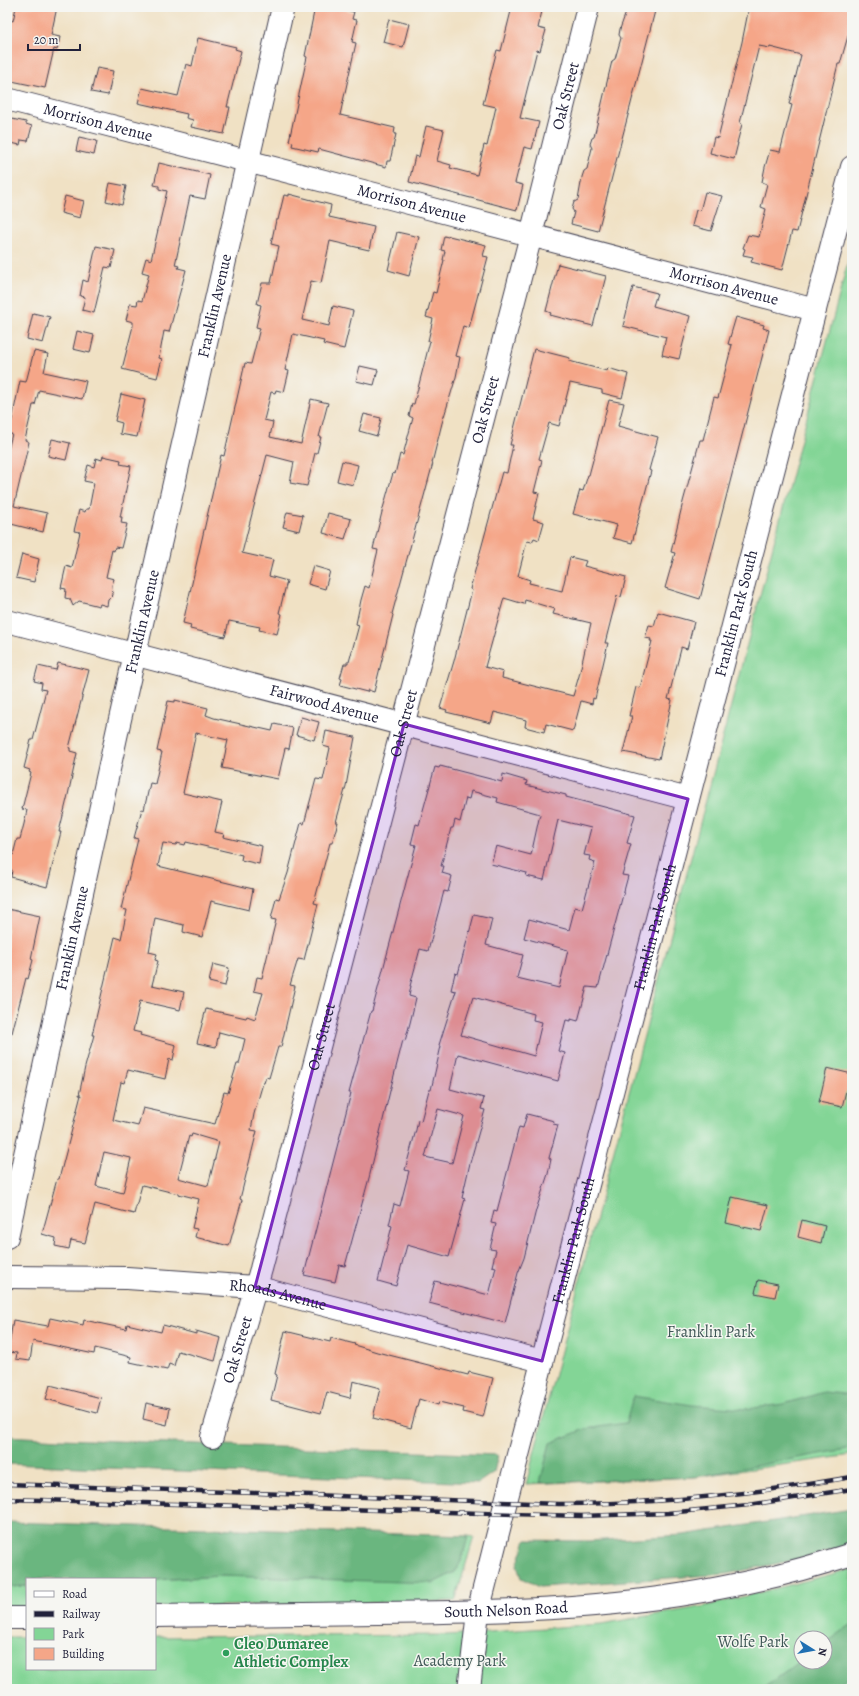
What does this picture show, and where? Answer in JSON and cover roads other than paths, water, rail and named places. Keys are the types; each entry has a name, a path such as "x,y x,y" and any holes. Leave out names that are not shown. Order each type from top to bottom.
{"street":[{"name":"Franklin Avenue","path":"7,1237 115,743 283,7"},
{"name":"Oak Street","path":"212,1437 255,1287 404,724 531,235 588,7"},
{"name":"Morrison Avenue","path":"7,99 815,310"},
{"name":"Franklin Park South","path":"469,1689 478,1612 852,167"},
{"name":"Fairwood Avenue","path":"7,621 688,799"},
{"name":"Rhoads Avenue","path":"7,1277 127,1278 255,1287 542,1361"},
{"name":"South Nelson Road","path":"156,1616 478,1612 608,1603 718,1588 780,1574 852,1554"},
{"path":"7,1618 26,1618"}],"railway":[{"path":"7,1484 559,1504 596,1504 706,1497 852,1477"},
{"path":"7,1499 581,1516 668,1513 749,1505 852,1489"}],"place":[{"name":"Cleo Dumaree Athletic Complex","path":"226,1653"}],"park label":[{"name":"Franklin Park","path":"711,1332"},
{"name":"Wolfe Park","path":"753,1642"},
{"name":"Academy Park","path":"460,1661"}]}
